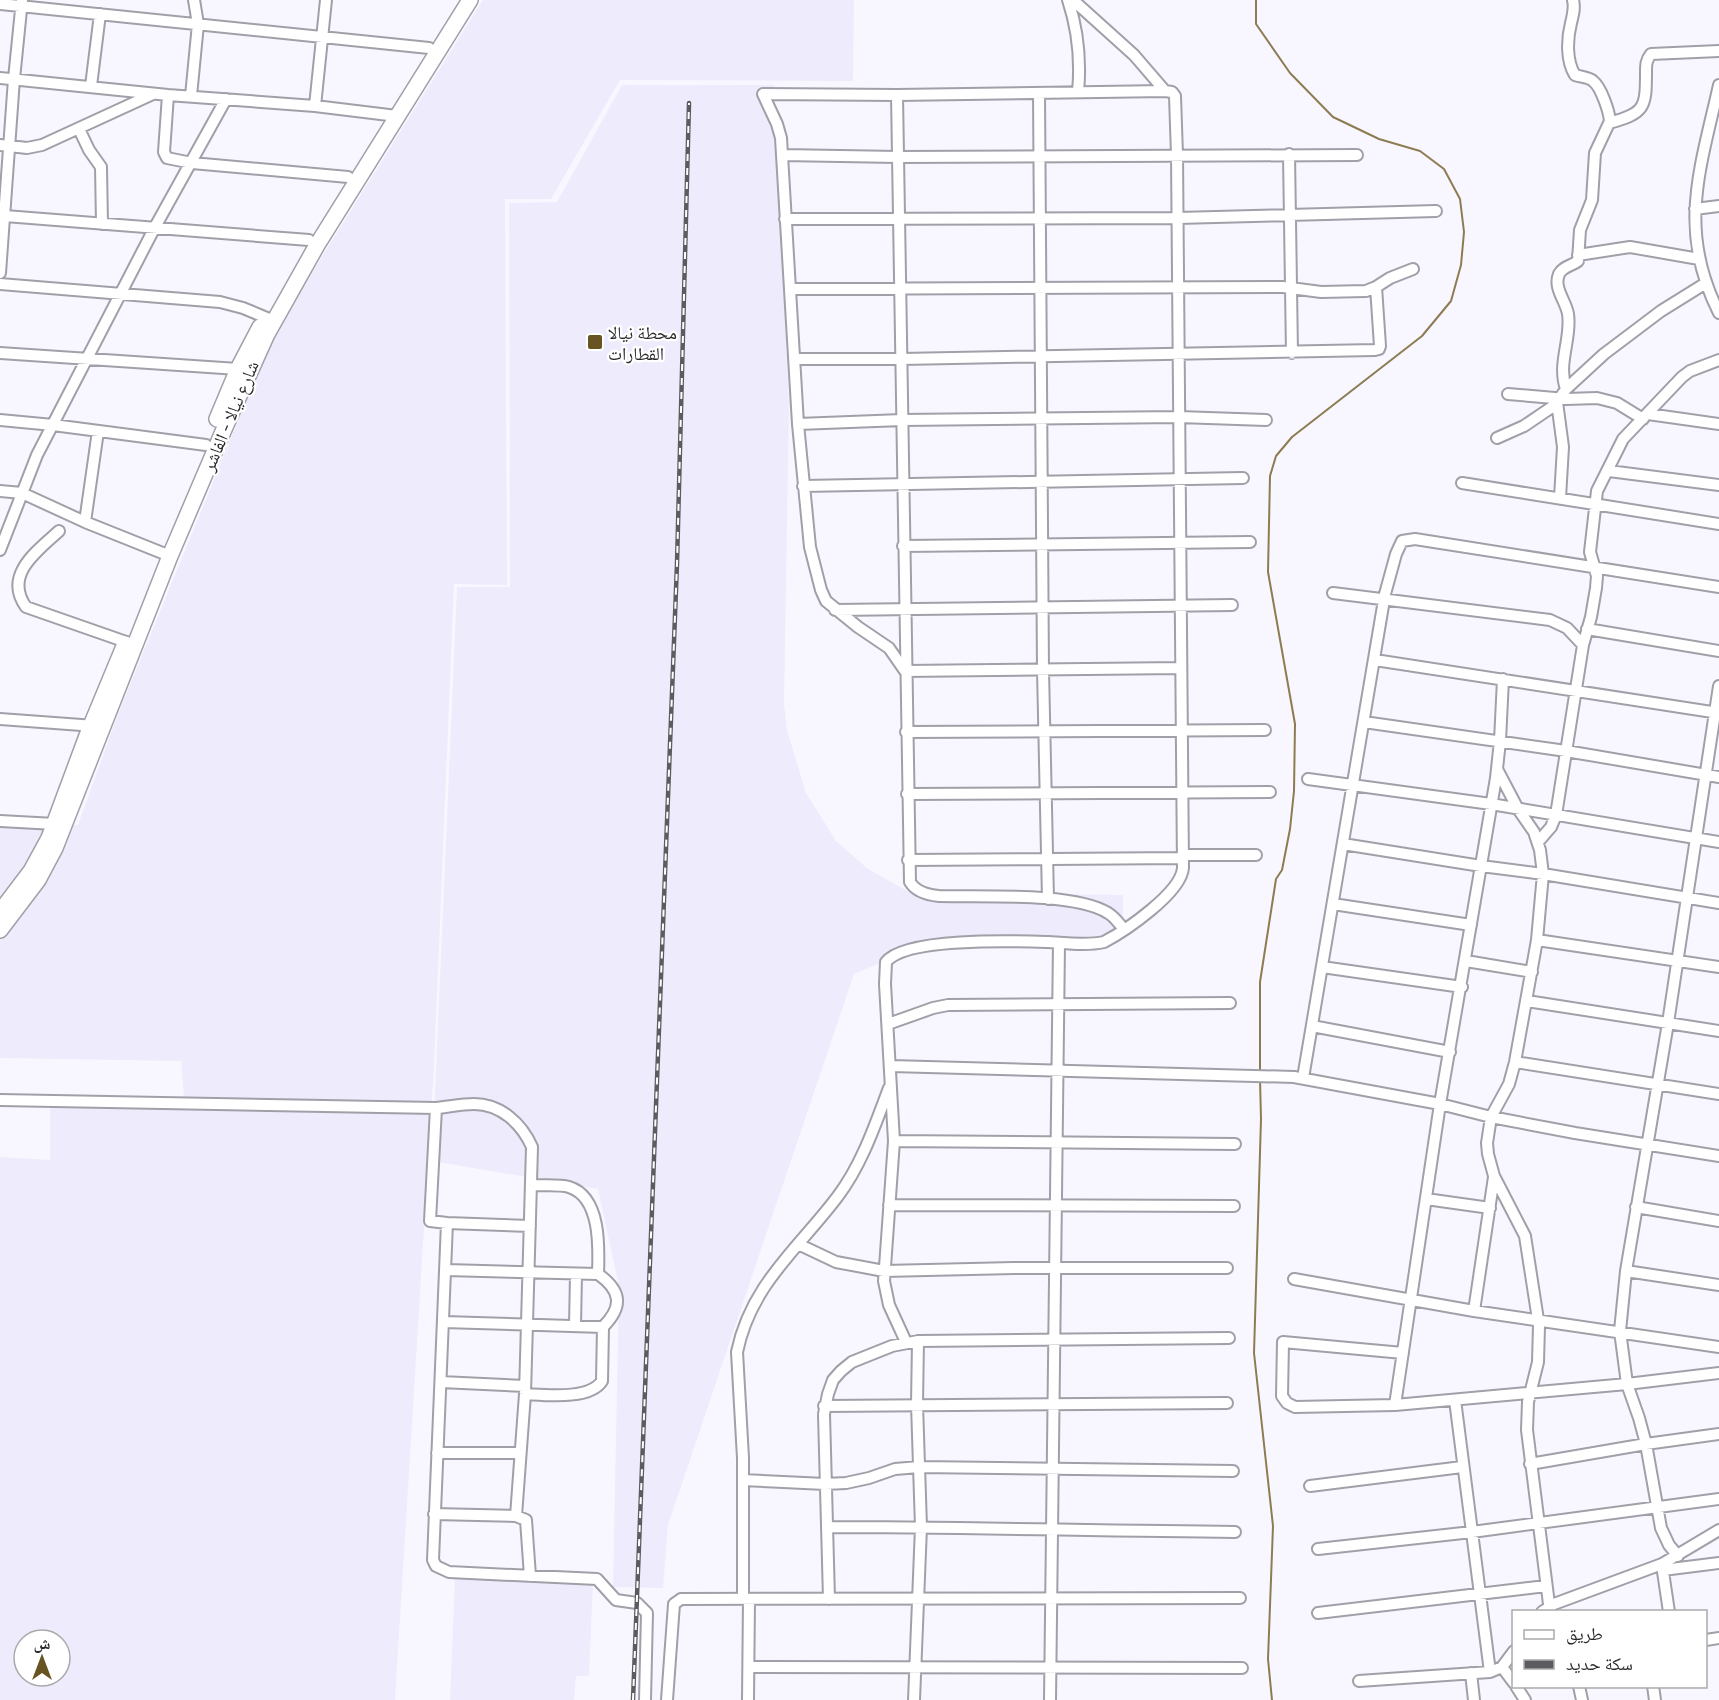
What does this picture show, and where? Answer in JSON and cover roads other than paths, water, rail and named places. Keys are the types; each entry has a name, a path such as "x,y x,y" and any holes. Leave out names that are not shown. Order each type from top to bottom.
{"highway":[{"name":"شارع نيالا - الفاشر","path":"44,859 238,369 317,245 429,48 443,35 460,0"},
{"name":"شارع نيالا - الفاشر","path":"166,554 225,427 269,319 309,240 348,177 392,115 443,35 470,0"},
{"name":"شارع نيالا - الفاشر","path":"44,859 55,824 71,795"},
{"path":"0,930 6,910 17,891 44,859"}],"street":[{"path":"191,96 198,24 194,0"},
{"path":"315,106 326,0"},
{"path":"1068,0 1080,58 1078,92"},
{"path":"1073,0 1134,55 1165,91"},
{"path":"1560,498 1563,447 1561,396 1569,316 1559,289 1558,277 1564,268 1577,262 1580,230 1592,200 1595,153 1610,118 1595,82 1575,75 1570,65 1569,40 1576,1"},
{"path":"0,4 22,3 100,14 322,35 429,48"},
{"path":"0,273 5,216 5,145 22,3"},
{"path":"91,86 100,14"},
{"path":"1609,123 1634,114 1644,106 1647,61 1651,54 1719,51"},
{"path":"0,78 392,115"},
{"path":"1719,85 1714,122 1702,154 1695,209 1699,259 1706,283 1715,297 1719,313"},
{"path":"905,671 889,648 835,610 826,601 810,547 798,424 782,155 777,124 763,93 897,95 1172,92 1175,95 1178,218 1183,874 1177,884 1156,905 1124,929 1099,943 941,944 920,946 900,952 888,959 885,968 894,1141 884,1271 889,1305 906,1342"},
{"path":"5,145 27,148 42,145 154,93"},
{"path":"1039,93 1043,670 1048,899"},
{"path":"168,95 164,152 167,159 348,177"},
{"path":"897,95 908,860 911,884 923,893 931,895 1065,900 1099,909 1114,917 1124,929"},
{"path":"0,550 37,455 155,227 226,99"},
{"path":"79,129 101,167 102,224"},
{"path":"1289,154 1292,352"},
{"path":"782,155 898,157 1356,155"},
{"path":"1695,209 1719,206"},
{"path":"785,219 1178,218 1436,211"},
{"path":"5,216 309,240"},
{"path":"1578,255 1630,247 1699,259"},
{"path":"791,289 1291,287 1316,292 1349,293 1366,291 1413,269"},
{"path":"1497,438 1524,426 1561,396 1626,336 1660,311 1706,283"},
{"path":"0,284 220,302 243,308 269,319"},
{"path":"794,359 1041,357 1379,348 1376,287"},
{"path":"0,353 238,369"},
{"path":"1538,842 1551,827 1556,815 1582,645 1596,588 1597,576 1590,552 1597,491 1623,439 1682,377 1690,371 1719,360"},
{"path":"1508,394 1608,400 1646,417 1719,424"},
{"path":"798,424 902,420 1179,417 1266,420"},
{"path":"0,420 206,446"},
{"path":"85,522 98,431"},
{"path":"1609,471 1719,485"},
{"path":"803,486 1243,478"},
{"path":"1462,483 1719,524"},
{"path":"0,491 22,493 85,522 166,554"},
{"path":"59,531 22,568 18,583 19,596 26,607 131,644"},
{"path":"1302,1078 1384,600 1400,544 1407,539 1719,587"},
{"path":"903,546 1250,542"},
{"path":"1333,593 1550,620 1567,628 1582,645"},
{"path":"835,610 1232,605"},
{"path":"1587,629 1719,651"},
{"path":"1374,660 1717,712"},
{"path":"905,671 1181,668"},
{"path":"1395,1405 1440,1104 1462,987 1497,769 1503,680"},
{"path":"1678,1556 1664,1535 1646,1444 1627,1384 1620,1331 1626,1271 1668,1023 1705,775 1717,712 1719,686"},
{"path":"0,719 97,726"},
{"path":"1364,722 1566,751 1719,777"},
{"path":"906,732 1265,730"},
{"path":"1497,769 1538,842 1543,874 1537,940 1515,1062 1509,1084 1491,1117 1487,1143 1494,1176 1525,1236 1538,1320 1540,1346 1530,1393 1527,1431 1547,1610 1662,1567 1719,1530"},
{"path":"1308,779 1491,804 1719,842"},
{"path":"907,794 1270,792"},
{"path":"0,821 55,824"},
{"path":"1343,844 1719,903"},
{"path":"908,860 1256,855"},
{"path":"1333,904 1472,926"},
{"path":"1537,940 1719,967"},
{"path":"1050,1700 1059,943"},
{"path":"1466,961 1532,972"},
{"path":"1322,967 1462,987"},
{"path":"1527,1000 1719,1031"},
{"path":"888,1023 941,1006 1230,1003"},
{"path":"1312,1026 1450,1052"},
{"path":"1515,1062 1719,1094"},
{"path":"891,1066 1302,1078 1440,1104 1491,1117 1719,1156"},
{"path":"748,1700 741,1398 737,1352 751,1309 761,1290 839,1194 854,1169 873,1132 891,1082"},
{"path":"0,1100 436,1108 474,1104 487,1106 510,1116 527,1135 532,1147 525,1390 516,1516"},
{"path":"436,1108 430,1221 531,1226"},
{"path":"894,1141 1235,1144"},
{"path":"1474,1311 1494,1176"},
{"path":"532,1185 567,1186 579,1192 597,1224 598,1274"},
{"path":"1426,1199 1490,1208"},
{"path":"889,1205 1234,1206"},
{"path":"1636,1207 1719,1221"},
{"path":"447,1223 433,1560 436,1566 449,1572 597,1579 616,1600 637,1603 647,1613 645,1700"},
{"path":"798,1244 836,1262 884,1271 1227,1268"},
{"path":"441,1382 559,1395 586,1392 598,1388 602,1381 603,1327 614,1316 616,1297 610,1282 598,1274 446,1270"},
{"path":"1626,1271 1719,1285"},
{"path":"575,1326 576,1274"},
{"path":"1294,1279 1474,1311 1719,1347"},
{"path":"444,1322 603,1327"},
{"path":"829,1599 824,1406 833,1380 852,1362 906,1342 918,1341 1229,1338"},
{"path":"914,1700 921,1527 917,1404 918,1341"},
{"path":"1403,1353 1282,1343 1282,1396 1287,1403 1295,1407 1395,1405 1627,1384 1719,1373"},
{"path":"1455,1400 1490,1672"},
{"path":"824,1406 1227,1403"},
{"path":"1530,1464 1719,1434"},
{"path":"437,1453 520,1453"},
{"path":"743,1480 825,1484 857,1481 895,1469 919,1467 1233,1472"},
{"path":"1310,1486 1462,1467"},
{"path":"1318,1549 1472,1532 1719,1499"},
{"path":"434,1514 516,1516 526,1520 530,1575"},
{"path":"827,1527 1235,1532"},
{"path":"1662,1567 1719,1563"},
{"path":"1662,1567 1669,1610"},
{"path":"1318,1613 1546,1586"},
{"path":"667,1700 674,1602 681,1599 1240,1598"},
{"path":"1359,1682 1490,1672 1502,1667 1512,1654"},
{"path":"749,1667 1242,1668"},
{"path":"1502,1667 1512,1682"},
{"path":"1472,1673 1474,1700"}],"waterway":[{"path":"1256,0 1256,24 1290,73 1333,117 1379,139 1420,151 1444,169 1460,199 1464,232 1461,265 1451,301 1422,336 1292,437 1276,456 1270,476 1268,572 1295,724 1294,791 1290,829 1282,870 1276,879 1260,982 1260,1073"},
{"path":"1260,1079 1261,1119 1254,1353 1273,1526 1268,1659 1272,1700"}],"railway":[{"path":"633,1700 677,564 689,103"}],"place":[{"name":"محطة نيالا القطارات","path":"595,342"}]}
